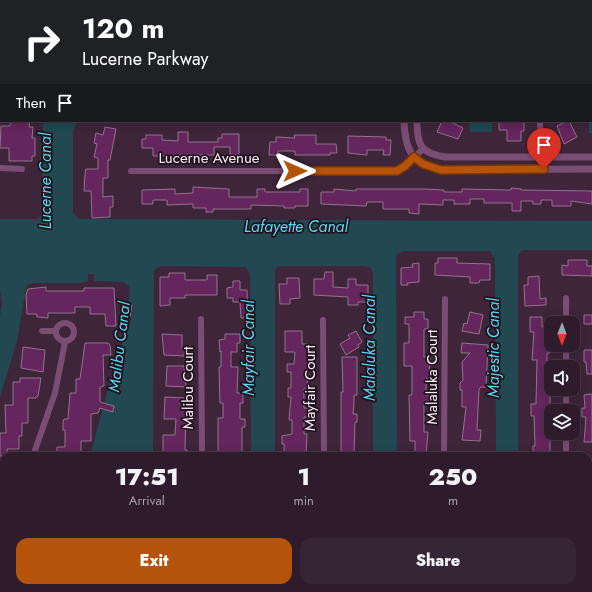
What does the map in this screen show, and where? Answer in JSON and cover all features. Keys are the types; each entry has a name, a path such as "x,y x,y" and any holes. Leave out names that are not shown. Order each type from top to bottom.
{"street":[{"path":"404,122 405,139 407,146 414,157 423,164 441,170 592,169"},
{"path":"417,122 418,140 422,149 430,155 445,157 592,157"},
{"path":"540,122 541,169"},
{"name":"Lucerne Avenue","path":"131,171 388,172 397,171 405,166 422,149"},
{"path":"0,168 22,169"},
{"path":"566,298 566,316"},
{"name":"Malaluka Court","path":"444,452 445,299"},
{"name":"Malibu Court","path":"201,319 202,452"},
{"name":"Mayfair Court","path":"323,320 324,452"},
{"path":"34,452 55,393 65,342 73,336 72,327 64,323 58,326 55,331 57,338 65,342"},
{"path":"42,331 55,331"},
{"path":"566,440 566,452"}],"water":[{"path":"43,122 81,122 76,124 73,132 73,212 75,216 80,219 592,221 592,250 524,250 518,255 518,452 496,452 495,259 490,251 404,251 398,253 396,256 397,452 373,452 373,274 371,268 365,266 282,266 276,268 275,452 251,452 250,274 245,267 161,266 154,270 153,452 91,452 122,338 128,290 127,286 123,283 33,283 28,285 26,288 17,341 0,397 0,316 2,303 0,290 0,219 37,219 42,214"},
{"path":"234,122 379,122 379,123"},
{"path":"469,122 492,122 492,132 470,132"},
{"path":"589,122 592,122 592,133 589,133"}],"pier":[{"path":"88,274 94,274 94,281 122,282 128,285 130,290 128,316 130,315 133,306 129,328 128,319 126,321 124,332 122,332 128,290 127,286 120,283 81,283 88,281"},
{"path":"122,338 119,356 120,359 123,357 127,349 123,364 116,362 117,355 115,354"}],"building":[{"path":"10,122 30,122 29,127 33,127 32,138 35,138 35,156 32,156 32,161 9,161 9,148 0,148 1,126 10,126"},
{"path":"442,122 451,122 463,128 458,139 437,132"},
{"path":"499,122 524,122 524,131 521,131 521,141 507,141 507,130 499,130"},
{"path":"565,122 570,122 577,137 564,144 557,126"},
{"path":"105,127 116,129 110,160 108,160 108,178 103,178 103,197 113,196 113,207 110,207 110,217 92,218 91,191 84,191 85,174 86,169 98,169 98,158 94,157 97,144 94,143 96,133 103,135"},
{"path":"178,132 188,132 188,142 218,142 218,138 222,138 222,134 239,134 239,155 230,155 230,147 214,147 214,155 153,156 153,148 142,148 142,139 146,139 146,135 162,135 162,140 178,141"},
{"path":"294,135 316,135 316,144 336,144 337,153 330,153 330,155 295,155 295,151 278,151 278,155 269,155 270,142 276,142 276,137 295,138"},
{"path":"348,136 386,137 386,140 391,140 390,155 383,155 384,150 367,150 367,155 348,153"},
{"path":"193,187 229,189 229,197 257,197 257,189 265,189 265,192 300,192 300,189 308,189 308,206 284,208 284,206 251,205 251,209 213,209 213,212 206,212 206,208 193,208 193,204 167,205 167,200 153,200 153,204 142,204 142,190 175,189 175,194 193,193"},
{"path":"511,188 521,190 592,191 592,204 571,201 571,206 552,206 552,200 541,200 541,204 533,204 533,201 521,201 521,211 512,211 512,203 484,203 484,199 470,199 470,204 454,204 454,200 443,200 443,205 419,204 419,214 409,213 409,209 383,209 383,202 367,202 366,206 321,204 321,192 334,192 334,189 356,191 356,189 424,189 444,190 444,192 462,192 462,189 511,190"},
{"path":"438,258 457,258 457,263 490,264 490,280 480,280 479,283 470,283 470,277 435,275 435,263 438,263"},
{"path":"568,260 587,260 587,266 592,266 592,276 562,275 562,265 568,266"},
{"path":"419,263 419,282 401,285 401,268 413,267 412,264"},
{"path":"325,272 333,272 333,287 348,288 348,279 356,279 356,285 368,285 368,302 358,302 358,305 348,305 348,297 314,295 314,279 324,279"},
{"path":"169,273 185,273 185,280 207,280 207,275 217,275 217,295 185,295 185,298 170,298 170,305 160,306 160,277 169,277"},
{"path":"539,276 540,299 546,298 546,305 525,306 524,285 528,285 528,277"},
{"path":"287,278 299,278 300,298 290,299 290,304 280,304 279,284 287,284"},
{"path":"233,281 240,281 240,290 247,290 248,318 241,318 240,302 233,302 233,298 227,298 227,288 233,287"},
{"path":"46,287 46,291 84,291 84,288 114,288 116,326 106,326 105,314 90,314 90,307 75,307 75,313 48,313 48,318 37,317 37,314 27,314 26,295 28,289"},
{"path":"127,304 132,305 130,317 125,317"},
{"path":"414,312 424,312 424,319 428,319 428,329 424,329 424,357 430,356 429,379 426,379 426,395 429,395 429,404 424,404 424,432 428,432 426,452 415,452 415,441 410,441 409,395 412,395 412,366 404,366 404,343 409,343 409,324 405,324 405,317 414,317"},
{"path":"470,312 483,315 479,334 462,331 464,323 467,324"},
{"path":"584,315 592,315 592,324 584,324"},
{"path":"530,317 542,317 542,327 544,327 544,352 550,352 547,353 547,360 544,360 544,396 550,396 550,404 544,404 544,440 550,440 550,452 533,452 533,446 535,446 534,416 531,416 531,404 536,404 537,360 532,360 534,332 530,332"},
{"path":"285,331 302,331 302,344 309,344 307,389 304,389 304,408 308,408 307,417 304,417 304,434 307,434 306,452 284,452 284,444 282,444 282,436 292,434 292,420 289,420 291,397 288,397 288,388 291,388 291,372 287,372 287,364 294,364 295,352 285,352"},
{"path":"356,331 362,342 358,345 359,347 346,355 340,344 350,338 348,335"},
{"path":"162,334 182,335 182,348 185,348 184,356 164,355"},
{"path":"225,334 240,334 240,343 237,343 237,352 231,352 231,367 238,367 237,393 243,393 243,403 240,403 240,419 245,419 245,427 242,427 242,452 218,452 218,418 223,418 223,403 220,403 219,367 221,367 221,351 220,352 219,340 225,339"},
{"path":"85,343 108,343 110,345 111,355 103,355 104,386 100,387 100,402 114,406 113,412 100,408 98,413 91,414 91,441 81,441 81,452 57,452 57,447 65,447 65,430 63,430 63,422 64,419 68,419 70,393 76,393 76,379 80,379"},
{"path":"462,343 488,345 486,387 481,387 479,389 477,430 481,430 480,441 462,440 466,407 462,407 462,390 460,390 460,383 463,380 462,362 470,353 461,353"},
{"path":"23,347 45,350 43,372 21,368"},
{"path":"584,350 592,350 592,374 587,374 586,362 584,362"},
{"path":"342,357 357,357 357,395 354,395 353,414 357,414 357,422 355,422 354,452 341,452 341,392 343,392"},
{"path":"167,366 184,366 186,387 166,386"},
{"path":"20,378 41,378 38,396 36,398 28,398 28,423 22,423 22,436 19,436 19,449 7,449 7,452 0,452 0,433 6,433 5,405 13,405 13,382 20,382"},
{"path":"592,394 592,442 584,442 586,417 582,417 582,408 585,408 584,395"},
{"path":"165,397 186,398 185,450 187,450 187,452 163,452 163,435 175,435 176,419 164,419"}],"route":[{"path":"295,171 397,171 405,166 414,157 423,164 441,170 544,169"}],"water label":[{"name":"Lucerne Canal","path":"45,181"},
{"name":"Lafayette Canal","path":"296,226"},
{"name":"Malibu Canal","path":"119,347"},
{"name":"Mayfair Canal","path":"248,348"},
{"name":"Malaluka Canal","path":"369,348"},
{"name":"Majestic Canal","path":"493,348"}]}
